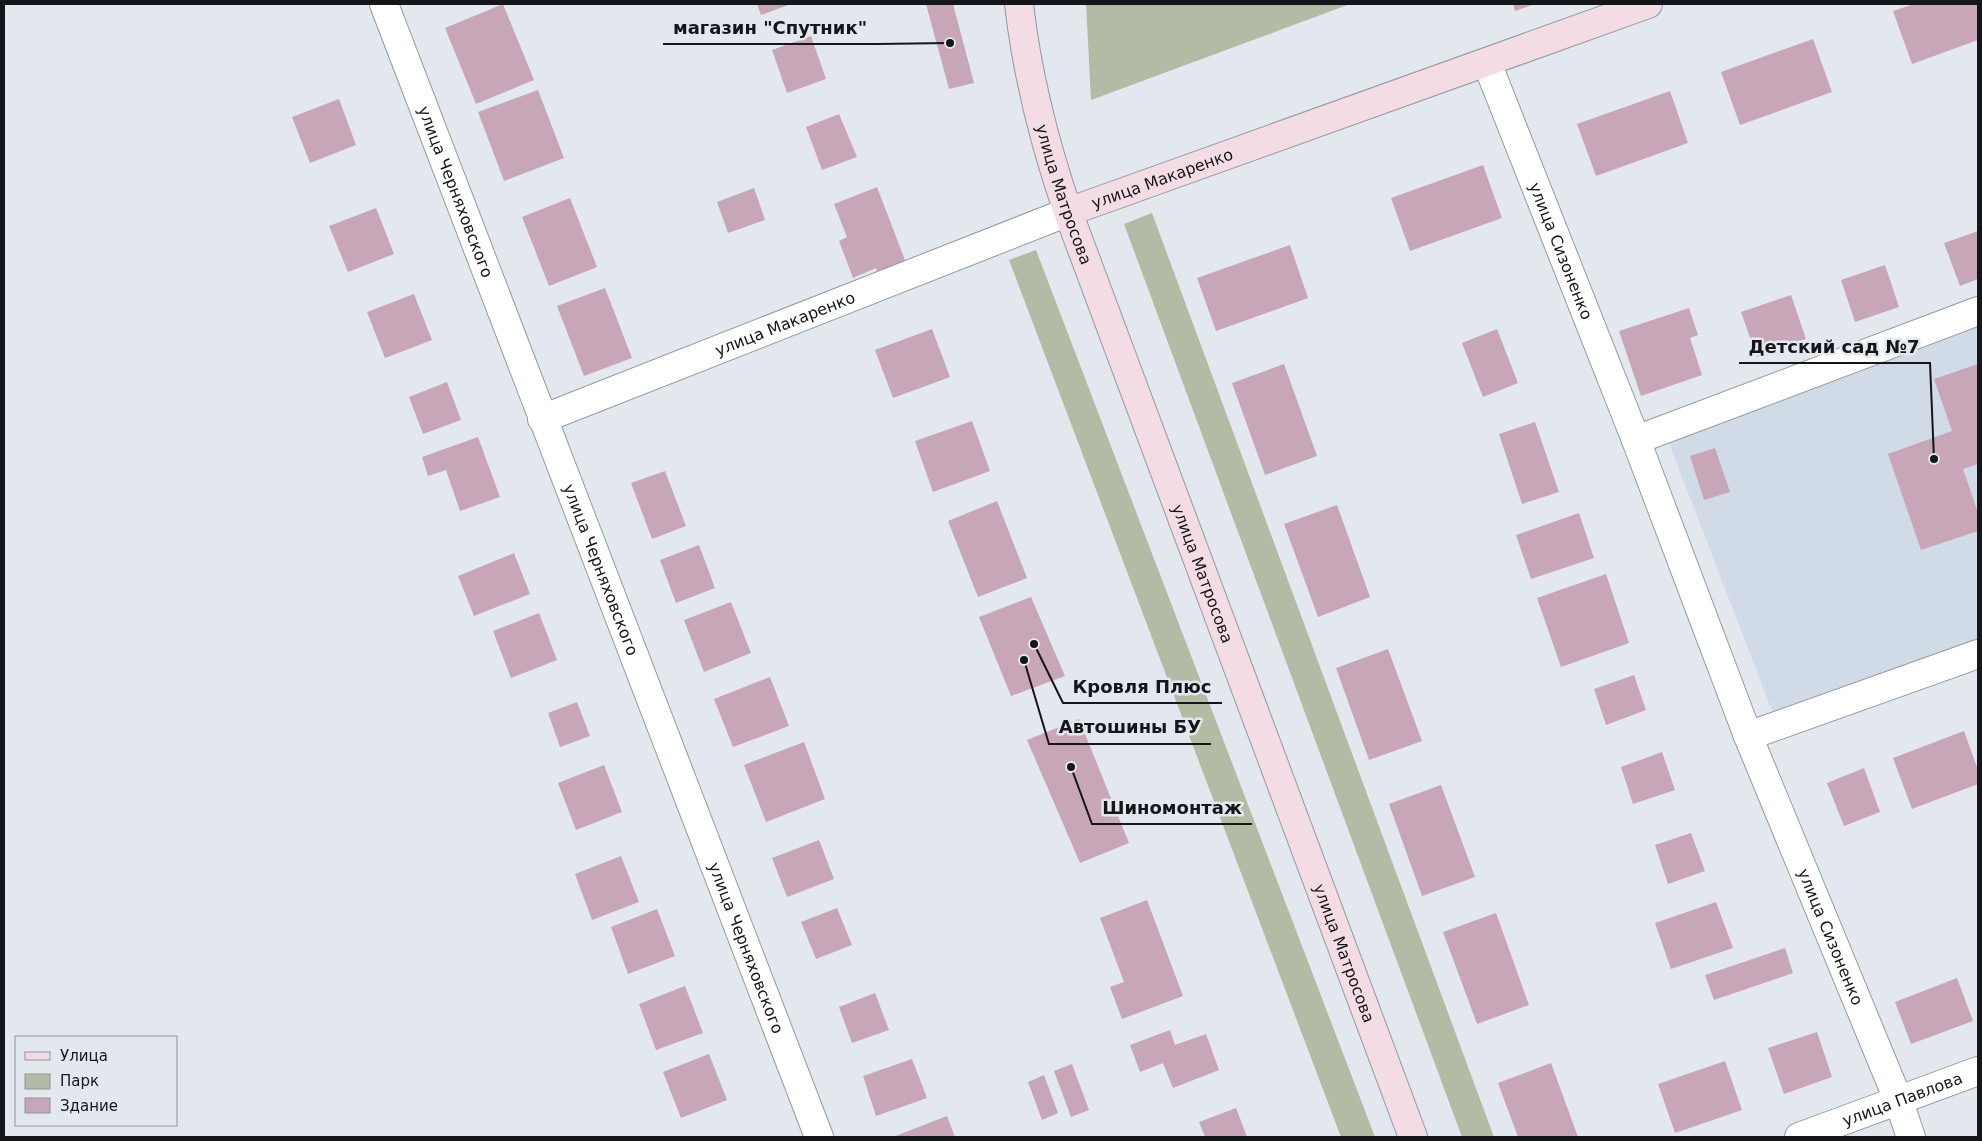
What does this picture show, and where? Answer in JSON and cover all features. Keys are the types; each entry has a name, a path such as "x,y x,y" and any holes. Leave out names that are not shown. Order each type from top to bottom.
{"main road":[{"name":"улица Матросова","path":"1019,4 1023,43 1057,180 1068,212 1413,1137"},
{"name":"улица Макаренко","path":"1068,212 1648,4"}],"street":[{"name":"улица Черняховского","path":"384,4 542,419 820,1137"},
{"name":"улица Сизоненко","path":"1486,63 1636,440 1748,736 1911,1137"},
{"name":"улица Макаренко","path":"542,419 1068,212"},
{"path":"1636,440 1978,311"},
{"path":"1748,736 1978,654"},
{"name":"улица Павлова","path":"1799,1137 1978,1071"}],"shaded area":[{"path":"1978,326 1978,641 1774,716 1667,438"}],"green space":[{"path":"1086,4 1350,4 1091,100"},
{"path":"1152,213 1494,1137 1462,1137 1124,224"},
{"path":"1036,250 1375,1137 1341,1137 1009,260"}],"building":[{"path":"503,4 534,80 476,104 445,28"},
{"path":"757,4 791,4 761,15"},
{"path":"926,4 953,4 974,83 949,89"},
{"path":"1513,4 1535,4 1515,11"},
{"path":"1914,4 1978,4 1978,40 1912,64 1893,11"},
{"path":"811,36 826,79 787,93 772,50"},
{"path":"1813,39 1832,92 1740,125 1721,72"},
{"path":"538,90 564,158 504,181 478,112"},
{"path":"1670,91 1688,143 1596,176 1577,124"},
{"path":"339,99 356,145 310,163 292,117"},
{"path":"839,114 857,157 822,170 806,127"},
{"path":"1483,165 1502,218 1410,251 1391,198"},
{"path":"877,187 908,268 880,279 876,268 853,278 839,241 847,237 834,204"},
{"path":"754,188 765,220 728,233 717,202"},
{"path":"570,198 597,267 549,286 522,217"},
{"path":"376,208 394,254 348,272 329,226"},
{"path":"1978,231 1978,279 1960,286 1944,243"},
{"path":"1290,245 1308,298 1216,331 1197,278"},
{"path":"1885,265 1899,307 1855,322 1841,280"},
{"path":"605,288 632,358 584,376 557,306"},
{"path":"414,294 432,340 385,358 367,312"},
{"path":"1791,295 1806,339 1757,357 1741,312"},
{"path":"1689,308 1698,335 1690,338 1702,375 1641,396 1619,331"},
{"path":"932,329 950,377 893,398 875,350"},
{"path":"1497,329 1518,383 1483,397 1462,343"},
{"path":"1284,364 1317,456 1265,475 1232,383"},
{"path":"1978,364 1978,464 1963,469 1978,513 1978,531 1921,550 1888,454 1952,431 1934,379"},
{"path":"447,382 461,420 423,434 409,397"},
{"path":"972,421 990,471 933,492 915,441"},
{"path":"1535,422 1559,492 1522,504 1499,434"},
{"path":"478,437 500,497 460,511 446,470 428,476 422,457"},
{"path":"1715,448 1730,492 1704,500 1690,456"},
{"path":"665,471 686,526 652,539 631,483"},
{"path":"997,501 1027,578 978,597 948,521"},
{"path":"1337,505 1370,597 1318,617 1284,524"},
{"path":"1579,513 1594,558 1531,579 1516,535"},
{"path":"699,545 715,588 676,603 660,560"},
{"path":"514,553 530,594 474,616 458,576"},
{"path":"1606,574 1629,643 1561,667 1537,598"},
{"path":"1031,597 1065,676 1011,696 979,617"},
{"path":"731,602 751,653 704,672 684,620"},
{"path":"539,613 557,660 511,678 493,631"},
{"path":"1388,649 1422,741 1369,760 1336,668"},
{"path":"1634,675 1646,710 1606,725 1594,689"},
{"path":"770,677 789,726 733,747 714,699"},
{"path":"577,702 590,736 560,747 548,713"},
{"path":"1079,719 1129,843 1080,863 1027,740"},
{"path":"1964,731 1978,770 1978,784 1912,809 1893,758"},
{"path":"804,742 825,799 766,822 744,765"},
{"path":"1662,752 1675,790 1633,804 1621,767"},
{"path":"604,765 622,812 576,830 558,783"},
{"path":"1864,768 1880,812 1844,826 1827,783"},
{"path":"1441,785 1475,877 1422,896 1389,804"},
{"path":"1691,833 1705,871 1668,884 1655,845"},
{"path":"819,840 834,879 787,897 772,858"},
{"path":"621,856 639,902 592,920 575,874"},
{"path":"1147,900 1183,996 1122,1019 1110,987 1124,982 1100,918"},
{"path":"1716,902 1733,948 1671,969 1655,923"},
{"path":"837,908 852,945 816,959 801,922"},
{"path":"657,909 675,956 628,974 611,927"},
{"path":"1496,913 1529,1005 1477,1024 1443,932"},
{"path":"1785,948 1793,973 1714,1000 1705,975"},
{"path":"1957,978 1973,1021 1911,1044 1895,1002"},
{"path":"685,986 703,1033 656,1050 639,1004"},
{"path":"875,993 889,1030 852,1043 839,1007"},
{"path":"1170,1030 1175,1045 1206,1034 1219,1070 1173,1088 1163,1063 1140,1072 1130,1045"},
{"path":"1817,1032 1832,1077 1784,1094 1768,1048"},
{"path":"709,1054 727,1100 681,1118 663,1072"},
{"path":"912,1059 927,1098 876,1116 863,1076"},
{"path":"1725,1061 1742,1110 1675,1133 1658,1084"},
{"path":"1551,1063 1578,1137 1518,1137 1498,1083"},
{"path":"1072,1064 1089,1110 1071,1117 1054,1071"},
{"path":"1044,1075 1058,1113 1042,1120 1028,1082"},
{"path":"1236,1108 1247,1137 1205,1137 1199,1122"},
{"path":"947,1116 955,1137 893,1137"}],"place":[{"name":"магазин \"Спутник\"","path":"950,43"},
{"name":"Детский сад №7","path":"1934,459"},
{"name":"Кровля Плюс","path":"1034,644"},
{"name":"Автошины БУ","path":"1024,660"},
{"name":"Шиномонтаж","path":"1071,767"}]}
